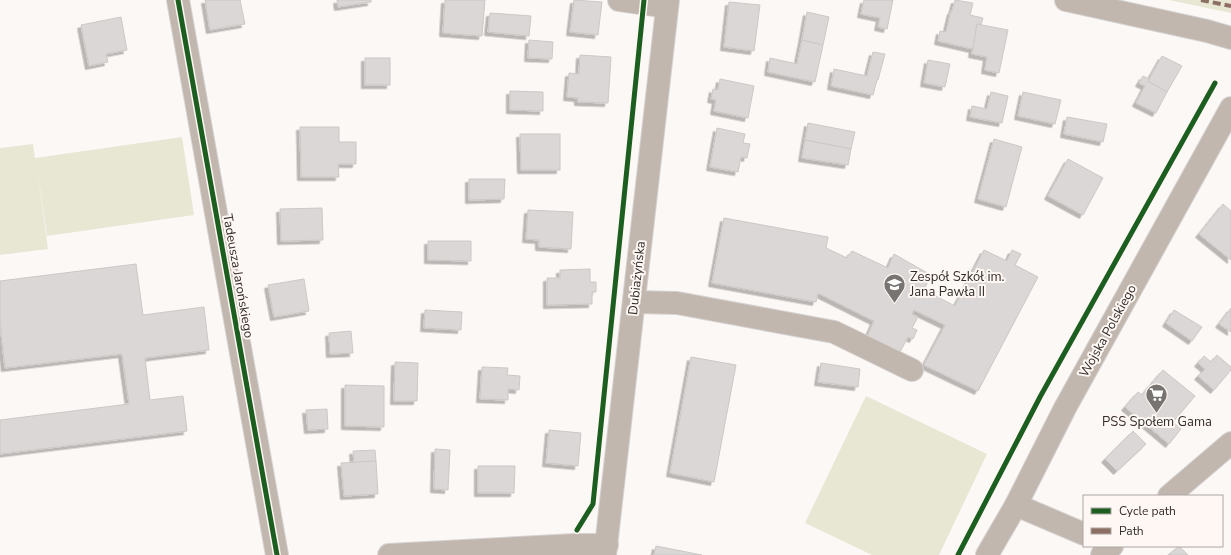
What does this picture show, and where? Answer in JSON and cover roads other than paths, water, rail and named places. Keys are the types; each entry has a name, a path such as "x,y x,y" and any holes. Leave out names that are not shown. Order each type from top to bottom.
{"main road":[{"name":"Wojska Polskiego","path":"987,555 1016,505 1065,408 1231,108"}],"street":[{"name":"Tadeusza Jarońskiego","path":"178,0 277,555"},
{"path":"618,0 668,4"},
{"path":"1066,0 1207,31 1231,38"},
{"name":"Dubiażyńska","path":"606,550 668,4"},
{"path":"635,302 677,303 834,332 912,370"},
{"path":"1170,495 1231,443"},
{"path":"1016,505 1083,534"},
{"path":"389,555 575,546 606,550"},
{"path":"1102,555 1111,547"}],"place":[{"name":"Zespół Szkół im. Jana Pawła II","path":"895,304"},
{"name":"PSS Społem Gama","path":"1157,414"}]}
